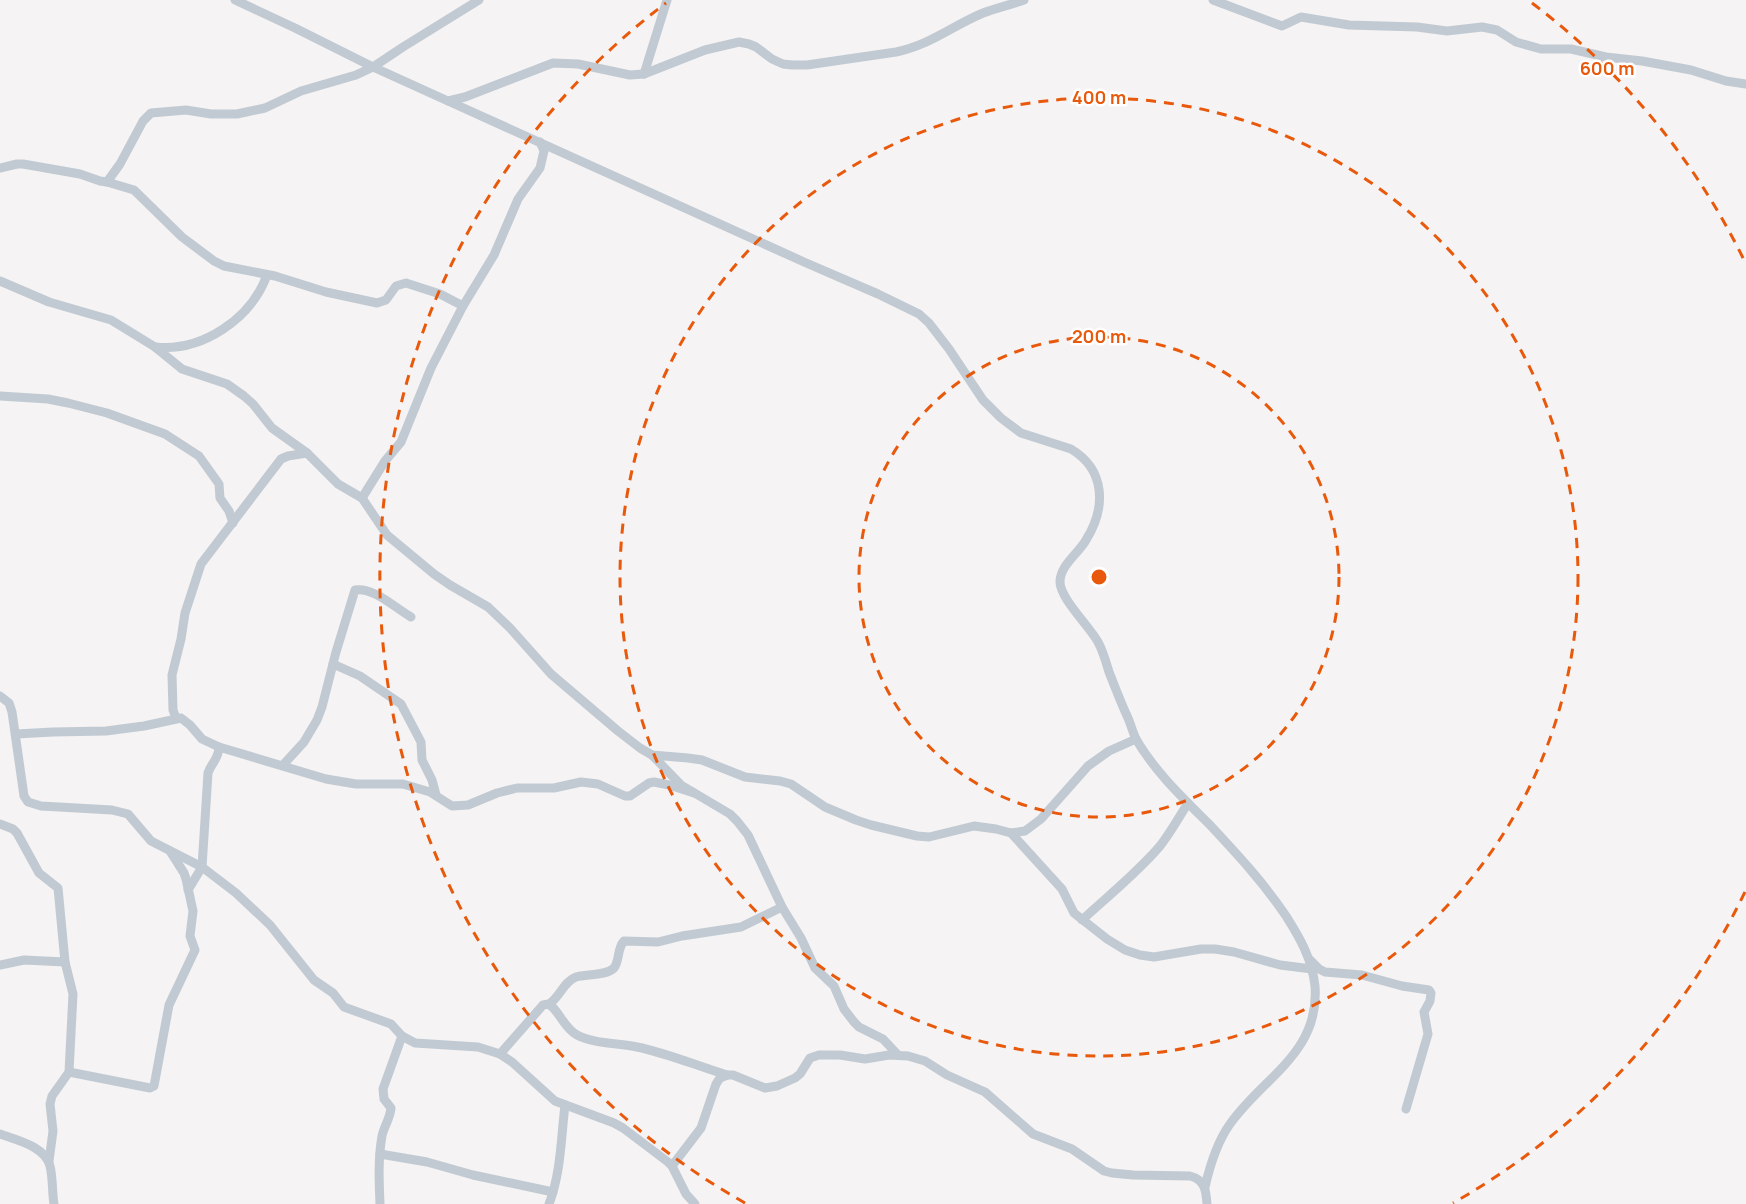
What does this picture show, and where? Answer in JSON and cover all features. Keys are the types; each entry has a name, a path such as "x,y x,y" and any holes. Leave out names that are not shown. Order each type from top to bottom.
{"street":[{"path":"235,0 373,68 919,314 942,340 983,400 1001,418 1022,433 1071,449 1085,460 1099,481 1100,495 1086,542 1065,567 1059,584 1066,599 1098,643 1136,738 1151,760 1188,803 1270,892 1306,950 1315,985 1315,1010 1307,1033 1288,1063 1232,1121 1220,1140 1205,1186 1207,1204"},
{"path":"107,182 120,164 138,128 146,116 151,113 186,110 211,114 246,113 276,104 301,91 373,68 479,0"},
{"path":"644,74 667,0"},
{"path":"448,101 473,94 553,63 578,64 630,75 644,74 705,50 739,42 756,47 772,59 792,66 907,50 934,40 981,14 1024,0"},
{"path":"1213,0 1282,26 1296,18 1304,17 1349,25 1417,27 1447,31 1482,27 1497,30 1516,42 1541,49 1583,51 1606,57 1691,70 1726,81 1746,84"},
{"path":"362,498 385,461 401,442 431,368 463,306 494,255 518,199 540,168 544,155 540,142"},
{"path":"0,168 23,164 80,174 134,190 182,237 214,261 233,268 377,303 386,300 396,286 406,283 440,294 463,306"},
{"path":"155,347 171,349 199,343 218,333 252,302 267,275"},
{"path":"0,281 49,302 111,320 155,347 182,369 217,380 234,389 253,404 272,428 307,453 338,484 362,498 387,535 434,574 488,607 551,674 618,731 652,755 681,784 737,820 748,836 782,907 815,968 834,986 849,1017 859,1026 883,1039 898,1055"},
{"path":"0,396 48,399 68,403 107,413 165,434 199,456 219,484 220,498 233,522"},
{"path":"176,718 172,710 172,675 185,613 204,558 281,459 307,453"},
{"path":"283,765 304,742 317,720 355,590 360,589 376,594 411,617"},
{"path":"333,664 367,680 401,704 421,742 422,760 432,780 436,795"},
{"path":"0,696 9,703 12,712 24,796 28,802 41,806 122,812 131,816 151,841 201,867 236,893 270,925 314,980 333,993 344,1006 391,1024 415,1043 465,1046 500,1054 549,1096 565,1105 623,1128 672,1166 686,1194 695,1204"},
{"path":"16,734 106,731 144,726 176,718 185,720 202,739 219,747 326,779 356,784 403,784 436,795 446,803 457,806 468,805 497,793 517,788 554,788 581,782 598,784 625,796 630,796 654,782 694,793"},
{"path":"652,755 702,760 745,777 791,784 838,813 871,825 928,837 974,826 1011,833 1030,829 1088,766 1109,751 1136,738"},
{"path":"188,890 201,867 208,773 218,757 219,747"},
{"path":"1082,920 1151,856 1168,835 1188,803"},
{"path":"0,824 17,833 39,873 58,888 64,962 73,994 69,1072 52,1096 50,1104 53,1131 49,1161 54,1204"},
{"path":"1011,833 1062,889 1069,906 1082,920 1125,950 1154,957 1201,949 1215,949 1294,968 1311,965 1325,972 1362,975 1402,986 1429,990 1430,1001 1424,1012 1428,1028 1427,1041 1406,1109"},
{"path":"69,1072 150,1088 154,1086 170,1005 179,982 195,953 190,936 193,911 184,873 170,851"},
{"path":"500,1054 543,1005 549,1004 559,996 569,980 613,969 624,941 658,942 741,927 782,907"},
{"path":"0,965 24,960 64,962"},
{"path":"549,1004 569,1029 589,1040 639,1047 770,1088 795,1078 800,1074 806,1062 814,1056 840,1055 872,1059 898,1055 925,1061 947,1075 985,1092 1033,1134 1072,1149 1104,1171 1133,1175 1190,1176 1201,1180 1205,1186"},
{"path":"380,1204 380,1154 382,1137 391,1108 384,1100 383,1089 402,1035"},
{"path":"672,1166 700,1128 716,1084 720,1078 727,1075"},
{"path":"549,1204 553,1192 565,1105"},
{"path":"0,1134 32,1146 49,1161"},
{"path":"380,1154 427,1162 486,1178 553,1192"}]}
